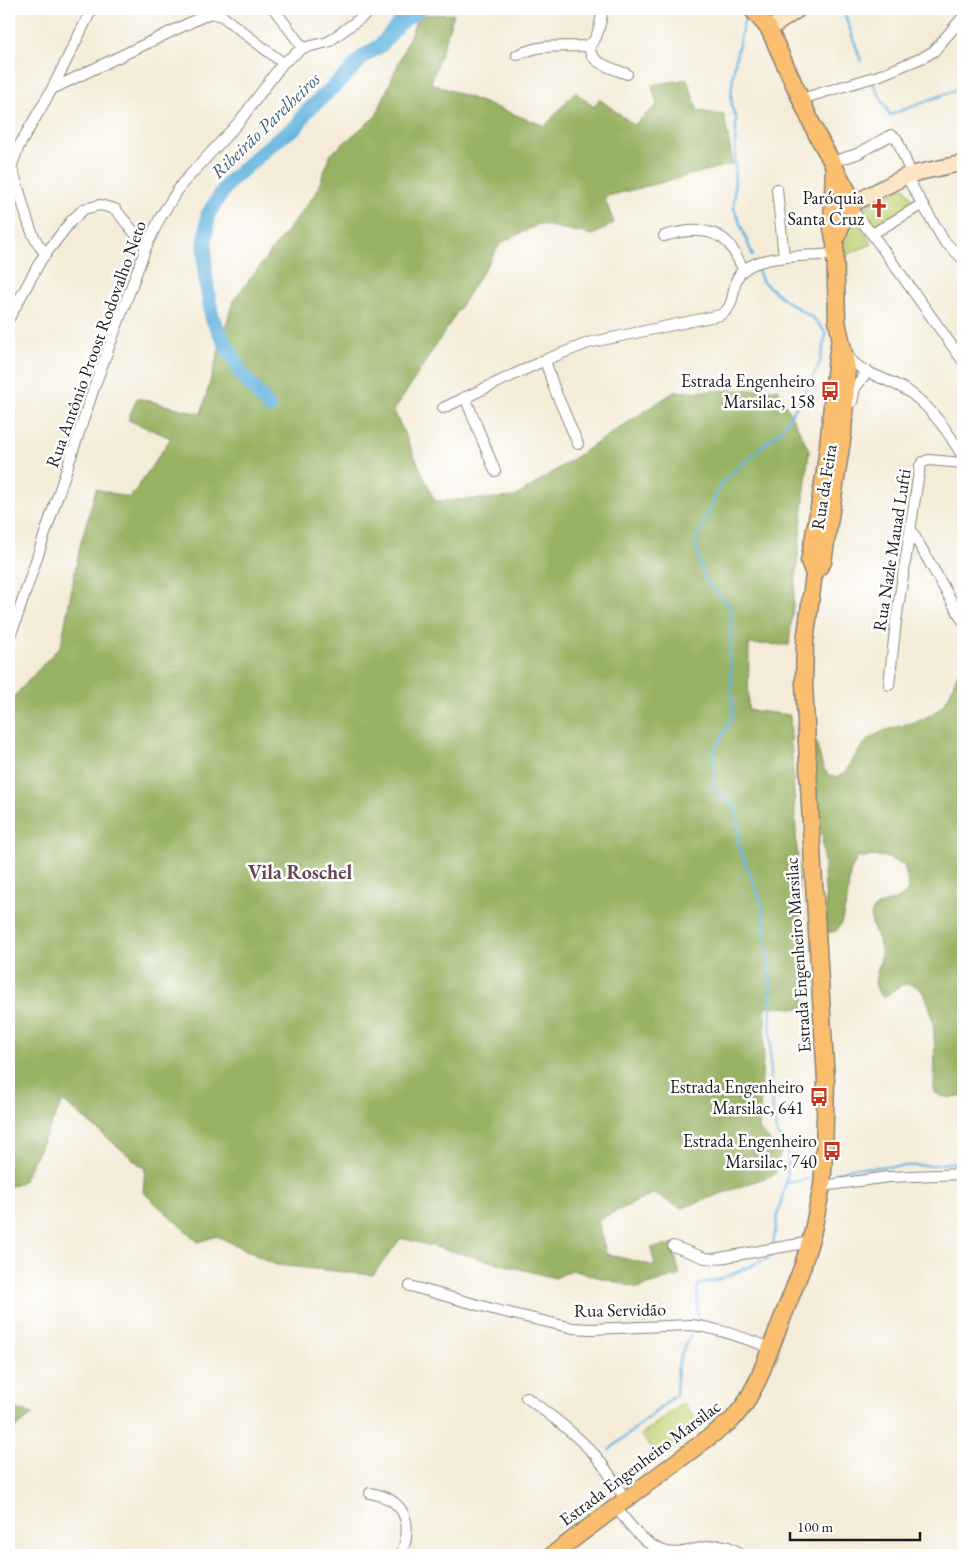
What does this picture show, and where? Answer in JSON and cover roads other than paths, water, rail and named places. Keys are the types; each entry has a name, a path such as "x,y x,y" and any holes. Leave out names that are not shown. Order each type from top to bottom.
{"main road":[{"path":"752,9 769,29 852,206 909,175 963,163"},
{"path":"769,29 799,9"},
{"name":"Estrada Engenheiro Marsilac","path":"552,1555 732,1420 745,1404 772,1348 810,1242 822,1186 826,1080 804,683 805,642 814,579 823,562 844,434 845,379 837,321 832,229 833,168"},
{"name":"Estrada Engenheiro Marsilac","path":"834,248 844,219 852,206"}],"street":[{"path":"46,254 39,247 30,230 20,192 10,170 19,146 52,89 92,9"},
{"path":"274,9 303,48 328,42 373,9"},
{"path":"603,9 597,34 590,44 590,52 594,59 627,74"},
{"path":"52,89 210,13 222,16 283,63"},
{"path":"801,99 878,76 924,57 934,51 963,17"},
{"path":"517,56 551,45 585,46 590,44"},
{"name":"Rua Antônio Proost Rodovalho Neto","path":"9,636 37,559 95,385 146,247 161,216 182,184 239,122 283,63 303,48"},
{"path":"833,168 890,136 898,139 909,175 922,204 944,241 963,259"},
{"path":"777,189 784,256"},
{"path":"872,234 922,204"},
{"path":"9,318 36,268 84,209 100,205 109,207 119,213 146,247"},
{"path":"852,206 963,362"},
{"path":"664,236 697,231 716,235 728,244 744,270"},
{"path":"443,408 545,360 603,339 720,314 731,305 737,279 744,270 757,263 784,256 834,248"},
{"path":"545,360 554,388 578,444"},
{"path":"845,379 858,382 868,371"},
{"path":"845,379 868,371 897,384 929,408 949,433 963,457"},
{"path":"465,398 495,471"},
{"name":"Rua Nazle Mauad Lufti","path":"889,685 896,621 920,466 928,460 963,463"},
{"path":"911,530 963,621"},
{"path":"822,1186 888,1177 963,1174"},
{"path":"673,1246 714,1259 810,1242"},
{"name":"Rua Servidão","path":"410,1286 559,1326 591,1329 691,1325 728,1333 772,1348"},
{"path":"526,1397 585,1444 600,1462 621,1504 643,1538 662,1551 677,1553 722,1545 733,1548 741,1555"},
{"path":"370,1493 384,1496 393,1501 401,1511 408,1533 401,1555"}],"waterway":[{"name":"Ribeirão Parelheiros","path":"269,407 241,373 212,318 205,274 205,242 208,214 229,182 274,142 297,126 306,112 364,56 380,46 399,24 419,9"},
{"path":"843,9 861,61"},
{"path":"747,12 736,60 731,98 736,118 734,208 753,256"},
{"path":"872,81 890,115 953,91 963,90"},
{"path":"758,270 762,281 785,300 813,318 826,333 820,363 799,403 780,431 723,481 695,542 704,579 732,608 730,654 733,715 714,752 714,789 737,811 739,847 762,904 771,984 770,1091 776,1131 788,1154 787,1177 777,1218 773,1245"},
{"path":"834,1174 852,1168 933,1165 963,1161"},
{"path":"786,1183 808,1179"},
{"path":"697,1318 698,1285 723,1278 771,1257 772,1251"},
{"path":"609,1450 676,1395 678,1367 682,1352 691,1334"}],"place":[{"name":"Paróquia Santa Cruz","path":"879,208"},
{"name":"Estrada Engenheiro Marsilac, 158","path":"830,391"},
{"name":"Estrada Engenheiro Marsilac, 641","path":"819,1097"},
{"name":"Estrada Engenheiro Marsilac, 740","path":"832,1151"}],"district":[{"name":"Vila Roschel","path":"300,872"}]}
